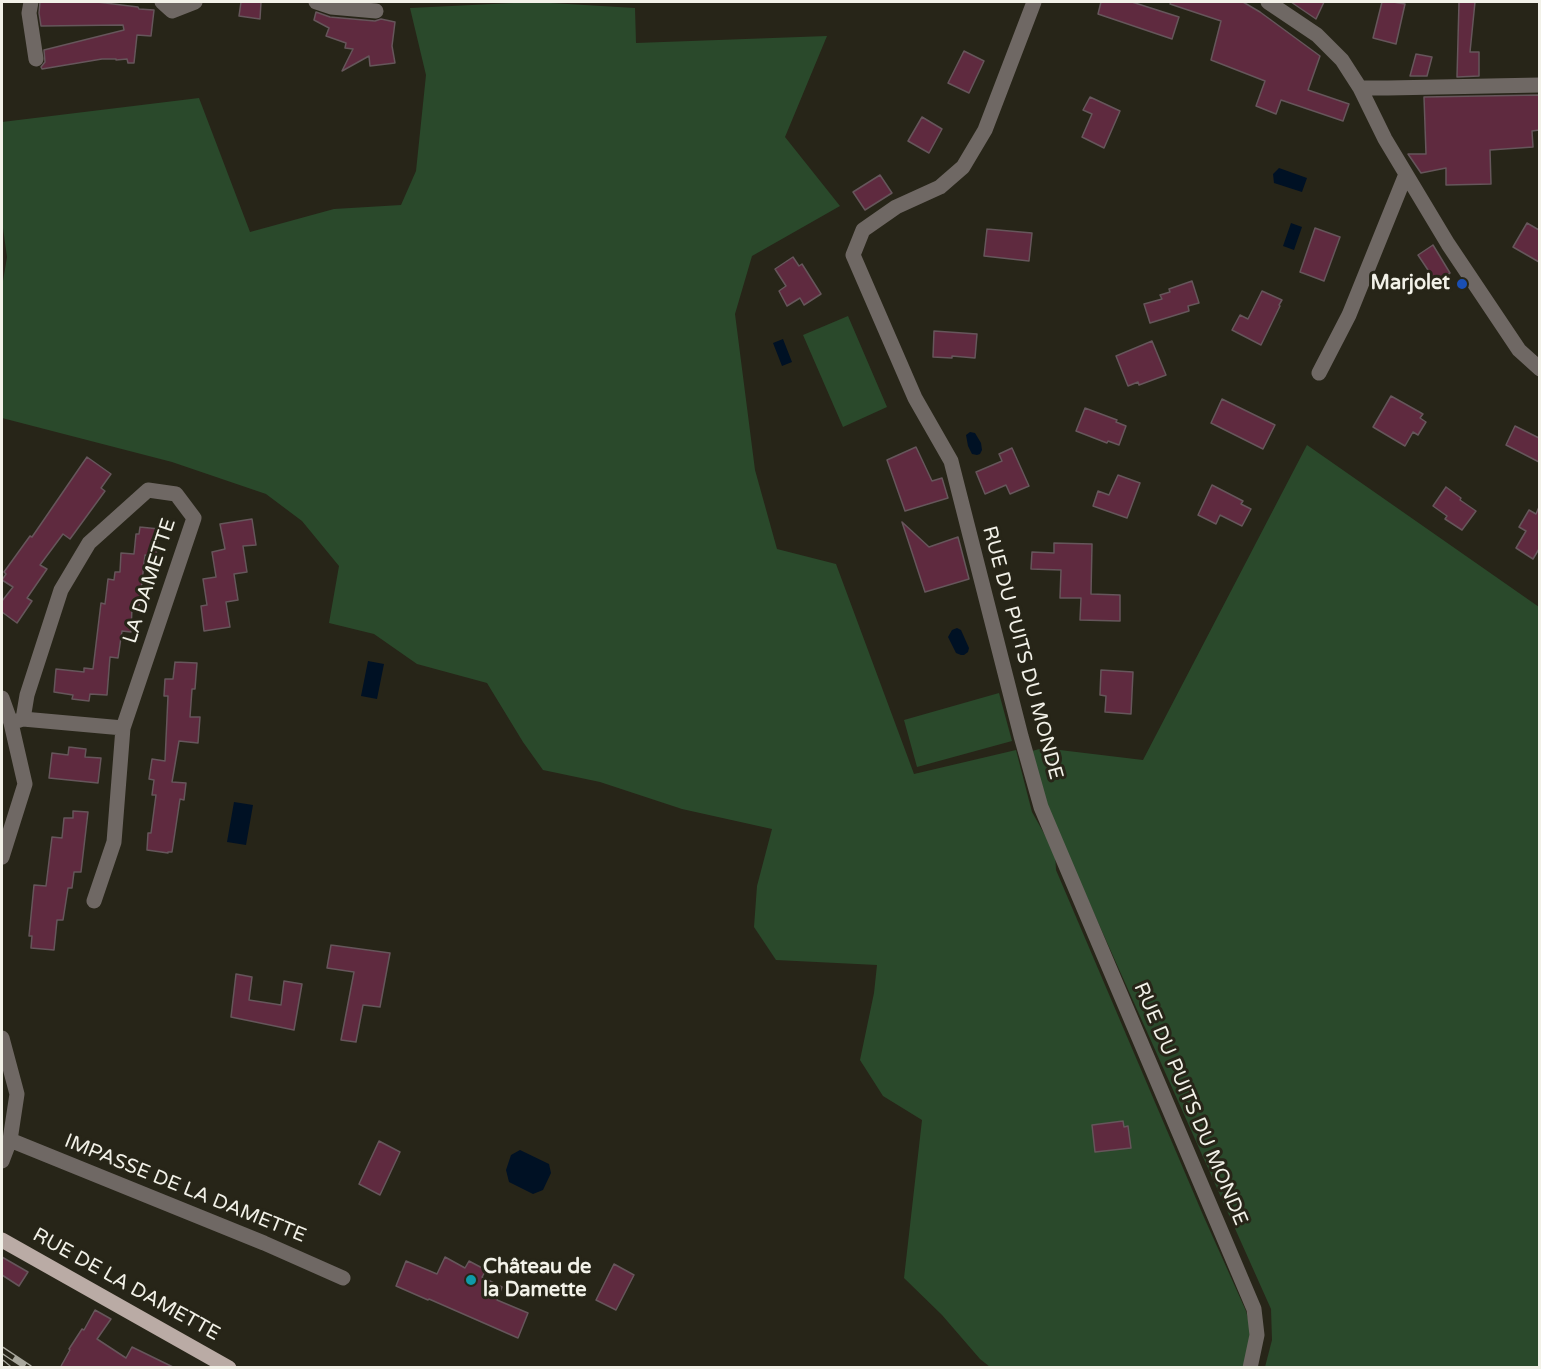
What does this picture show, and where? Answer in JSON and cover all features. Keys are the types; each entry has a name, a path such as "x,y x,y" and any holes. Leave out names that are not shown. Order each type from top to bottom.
{"main road":[{"name":"RUE DE LA DAMETTE","path":"2,1240 229,1368"}],"street":[{"path":"31,2 29,13 36,59"},
{"path":"162,2 172,11 195,2"},
{"path":"316,2 331,8 376,11"},
{"name":"RUE DU PUITS DU MONDE","path":"1034,2 985,130 963,167 940,187 896,207 863,230 853,255 915,398 951,461 1041,807 1254,1309 1257,1335 1250,1368"},
{"path":"1268,2 1317,35 1342,60 1360,88 1385,139 1449,244 1519,350 1539,369"},
{"path":"1360,88 1539,85"},
{"path":"1319,373 1349,315 1406,174"},
{"name":"LA DAMETTE","path":"17,721 61,590 89,543 148,490 176,494 194,518 123,728 114,842 94,901"},
{"path":"2,698 17,721 25,784 2,857"},
{"path":"17,721 123,728"},
{"path":"2,1038 16,1094 10,1140 2,1161"},
{"name":"IMPASSE DE LA DAMETTE","path":"10,1140 254,1239 343,1278"}],"green space":[{"path":"534,2 635,8 636,43 827,36 785,137 840,206 752,256 735,314 755,470 777,549 836,564 914,774 1016,750 1032,812 1055,853 1056,870 1246,1311 1252,1334 1244,1367 990,1367 904,1278 922,1120 883,1096 860,1060 874,993 877,965 776,960 754,927 757,886 772,829 682,809 600,782 543,770 487,683 417,664 374,634 329,623 339,566 302,521 266,494 172,462 2,418 2,287 7,257 2,221 2,122 199,98 250,232 334,209 401,205 416,171 426,75 410,8"},
{"path":"848,316 887,407 843,427 803,335"},
{"path":"1307,445 1539,607 1539,1367 1265,1367 1272,1340 1271,1309 1046,806 1032,751 1043,748 1143,760"},
{"path":"999,693 1012,741 917,767 904,720"}],"water":[{"path":"1279,168 1307,178 1302,192 1274,183 1273,174"},
{"path":"1291,223 1302,227 1294,250 1283,246"},
{"path":"783,339 792,362 782,366 773,343"},
{"path":"970,432 975,433 981,443 980,454 972,454 968,446 966,435"},
{"path":"957,628 961,630 969,648 964,655 956,653 948,637 952,630"},
{"path":"368,661 384,664 377,699 361,696"},
{"path":"234,802 253,805 246,845 227,842"},
{"path":"520,1150 549,1164 551,1173 543,1190 533,1194 509,1182 506,1170 511,1155"}],"building":[{"path":"40,2 97,2 154,10 151,36 137,35 134,63 128,63 127,59 102,59 42,69 45,62 44,50 124,30 123,25 41,26"},
{"path":"241,2 261,2 260,19 239,16"},
{"path":"1101,2 1132,2 1179,17 1172,39 1098,14"},
{"path":"1171,2 1243,2 1260,12 1320,56 1308,90 1349,104 1343,121 1281,100 1276,114 1256,106 1265,81 1211,60 1221,21 1170,4"},
{"path":"1291,2 1324,2 1316,19"},
{"path":"1382,2 1405,4 1396,44 1373,38"},
{"path":"1459,2 1475,2 1470,52 1479,52 1479,76 1457,77"},
{"path":"316,12 330,17 375,21 381,19 395,22 392,46 395,63 370,66 369,56 342,71 353,49 345,48 346,43 326,36 329,28 314,20"},
{"path":"964,51 984,61 969,93 948,83"},
{"path":"1416,54 1432,57 1427,76 1410,76"},
{"path":"1539,95 1539,130 1532,131 1533,147 1490,150 1491,184 1446,185 1446,168 1421,173 1408,154 1426,154 1424,97"},
{"path":"1090,97 1120,111 1104,148 1082,137 1092,114 1083,110"},
{"path":"922,117 942,129 929,153 908,141"},
{"path":"880,175 892,193 865,210 853,192"},
{"path":"1527,223 1539,230 1539,262 1513,247"},
{"path":"1315,228 1340,237 1324,281 1300,272"},
{"path":"987,229 1032,233 1029,261 984,256"},
{"path":"1433,245 1450,273 1436,282 1418,255"},
{"path":"793,257 799,266 802,264 821,294 804,305 800,298 787,306 779,291 786,286 775,269"},
{"path":"1192,281 1199,303 1188,306 1189,311 1150,323 1144,304 1162,299 1160,295 1170,292 1169,289"},
{"path":"1262,291 1282,300 1261,345 1232,330 1240,315 1248,319"},
{"path":"934,331 977,334 975,358 933,357"},
{"path":"1152,341 1166,375 1139,385 1138,382 1128,386 1116,356"},
{"path":"1391,396 1423,414 1420,418 1426,422 1418,435 1413,432 1405,446 1373,427"},
{"path":"1222,399 1275,425 1263,449 1211,423"},
{"path":"1085,408 1117,420 1116,422 1126,426 1119,445 1108,441 1107,443 1076,431"},
{"path":"1515,426 1539,438 1539,462 1506,445"},
{"path":"916,447 932,481 942,478 948,498 905,511 887,460"},
{"path":"1012,448 1029,486 1010,494 1006,485 985,494 976,472 1002,461 999,454"},
{"path":"87,457 111,474 101,488 105,491 70,539 63,534 40,565 47,569 27,598 32,601 17,623 2,612 2,601 13,587 2,580 6,574 4,572 30,536 32,537"},
{"path":"1118,475 1140,483 1127,518 1093,506 1098,491 1109,495"},
{"path":"1212,485 1243,501 1241,504 1251,509 1242,526 1220,515 1216,524 1198,515"},
{"path":"1446,487 1476,511 1462,530 1445,519 1447,516 1433,506"},
{"path":"1539,507 1539,549 1533,559 1516,548 1526,531 1519,527 1529,510 1536,514"},
{"path":"252,519 256,545 243,546 247,572 234,574 238,600 226,602 230,627 204,631 201,606 207,605 203,579 216,577 212,552 225,549 220,524"},
{"path":"902,522 929,547 958,537 969,579 925,592"},
{"path":"140,527 159,529 156,557 145,555 139,608 132,607 131,632 122,631 118,658 110,657 107,695 90,694 89,701 72,699 73,695 54,692 56,669 84,672 84,668 93,669 101,603 105,604 108,579 114,580 115,572 120,572 121,553 134,554 136,534 139,534"},
{"path":"1054,543 1092,544 1091,594 1120,595 1120,621 1080,620 1081,598 1060,598 1061,570 1031,569 1032,552 1054,553"},
{"path":"175,662 197,663 190,717 200,717 198,743 179,741 172,782 186,783 184,800 180,799 172,852 168,853 147,850 156,795 152,795 154,780 149,779 152,759 165,761 168,696 164,696 165,679 173,679"},
{"path":"1101,670 1133,672 1131,714 1105,712 1106,696 1100,695"},
{"path":"69,747 86,749 85,757 101,758 98,783 49,778 52,753 68,755"},
{"path":"73,811 88,812 81,872 74,872 72,888 68,888 63,920 57,920 54,950 31,948 32,936 29,936 34,885 46,886 52,837 62,838 64,818 73,818"},
{"path":"331,945 390,953 380,1007 363,1005 356,1042 341,1040 354,972 327,968"},
{"path":"236,974 252,977 249,1000 281,1005 284,981 302,984 294,1030 231,1017"},
{"path":"1123,1121 1124,1127 1128,1126 1131,1148 1095,1152 1092,1125"},
{"path":"379,1141 400,1152 380,1195 359,1184"},
{"path":"2,1257 28,1272 19,1286 2,1275"},
{"path":"445,1257 465,1268 469,1261 486,1270 482,1277 502,1287 497,1300 528,1313 518,1338 396,1286 406,1261 437,1274"},
{"path":"614,1264 634,1275 616,1310 596,1300"},
{"path":"95,1310 111,1319 97,1339 126,1358 132,1347 175,1368 60,1368 69,1349 82,1329 84,1330"}],"railway":[{"path":"2,1350 29,1368"},
{"path":"2,1363 8,1368"}],"place":[{"name":"Marjolet","path":"1462,284"},
{"name":"Château de la Damette","path":"471,1280"}]}
